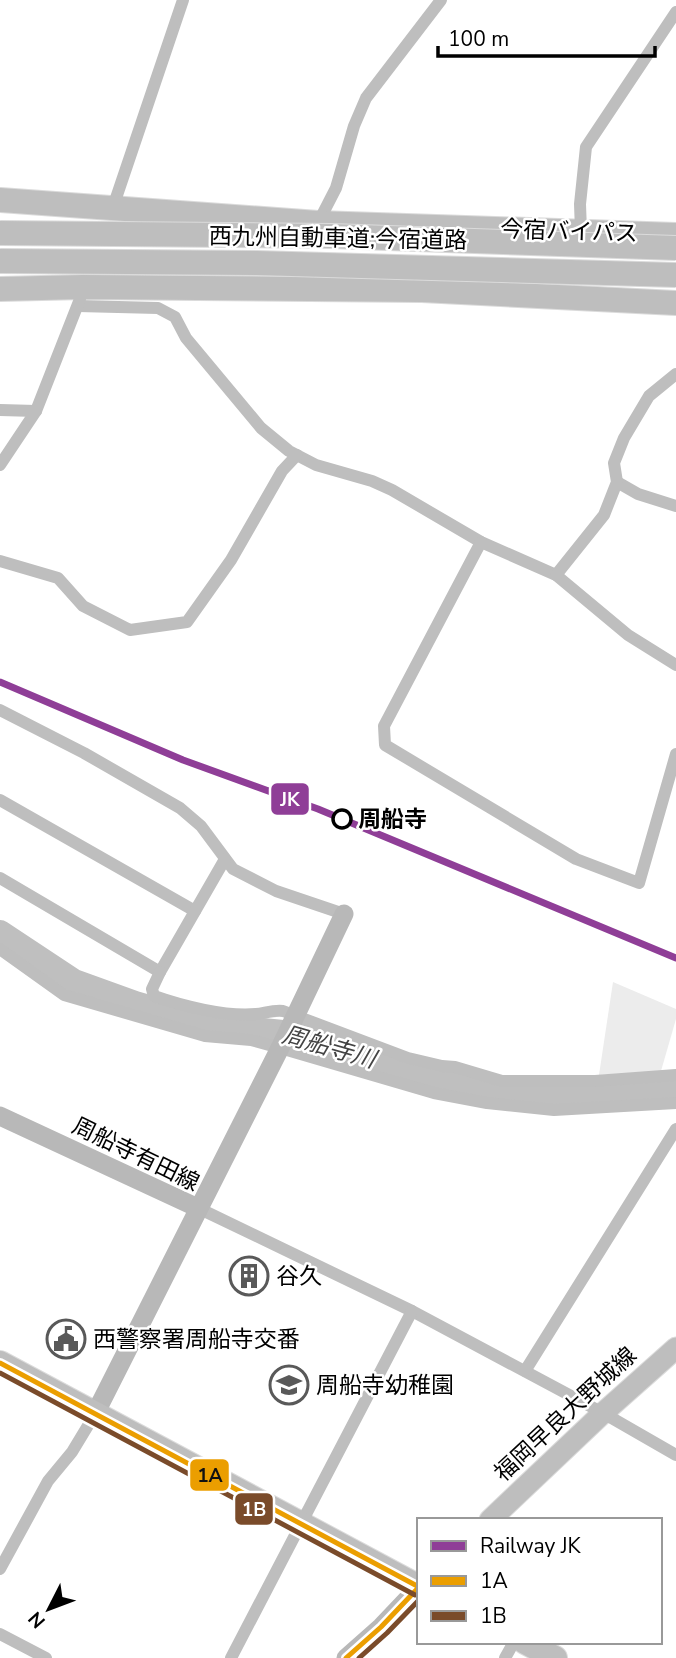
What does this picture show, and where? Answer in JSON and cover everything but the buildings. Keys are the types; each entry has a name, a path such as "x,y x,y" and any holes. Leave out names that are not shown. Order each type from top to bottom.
{"highway":[{"name":"今宿バイパス","path":"0,200 113,208 325,230 581,231 676,235"},
{"path":"0,216 99,221 255,223 325,230"},
{"name":"西九州自動車道;今宿道路","path":"0,233 325,230 676,248"},
{"path":"0,271 101,252"},
{"name":"西九州自動車道;今宿道路","path":"0,261 101,252 257,263 676,275"},
{"path":"0,289 81,297 422,290 676,303"},
{"path":"0,1363 417,1586"},
{"path":"529,1644 555,1658"}],"main road":[{"path":"198,1208 282,1044 344,914"},
{"name":"周船寺有田線","path":"1,1119 198,1208 95,1414"},
{"name":"福岡早良大野城線","path":"492,1518 676,1348"},
{"path":"346,1658 417,1589"}],"street":[{"path":"0,465 36,411 101,252 113,208 183,0"},
{"path":"325,230 354,126 366,98 441,0"},
{"path":"581,231 580,204 586,147 676,12"},
{"path":"81,297 158,308 175,317 186,338 261,428 289,452 317,465 372,481 392,490 481,541 556,575 628,635 676,665"},
{"path":"556,575 604,515 617,482 614,463 624,438 649,396 676,374"},
{"path":"0,410 36,411"},
{"path":"0,561 58,578 83,606 130,630 187,622 231,560 282,471 297,456"},
{"path":"617,482 638,494 676,506"},
{"path":"481,541 384,726 385,745 576,859 639,883 676,754"},
{"path":"0,710 180,808 201,826 233,869 276,891 344,914"},
{"path":"0,800 195,911"},
{"path":"225,859 160,972 152,989 154,996 193,1008 230,1013 254,1015 282,1011 408,1058 454,1066 502,1081 595,1081 676,1075"},
{"path":"0,878 160,972"},
{"path":"0,949 64,995 205,1036 282,1044 434,1094 554,1110 676,1103"},
{"path":"525,1371 676,1129"},
{"path":"198,1208 412,1311 676,1455"},
{"path":"231,1658 412,1311"},
{"path":"0,1569 48,1481 72,1452 95,1414"},
{"path":"0,1634 46,1658"}],"shaded area":[{"path":"613,982 676,1009 676,1019 661,1071 599,1075"}],"waterway":[{"name":"周船寺川","path":"0,933 74,982 135,1004 184,1018 244,1029 303,1035 411,1073 489,1089 611,1097 676,1090"}],"rail line":[{"name":"JK","path":"0,682 183,760 318,809 676,958"}],"transit line":[{"name":"1A","path":"0,1363 417,1586"},
{"name":"1B","path":"0,1373 415,1595"},
{"name":"1A","path":"346,1658 381,1627 417,1589"},
{"name":"1B","path":"359,1658 417,1602"}],"place":[{"name":"周船寺","path":"342,819"},
{"name":"谷久","path":"249,1276"},
{"name":"西警察署周船寺交番","path":"66,1339"},
{"name":"周船寺幼稚園","path":"289,1385"}]}
